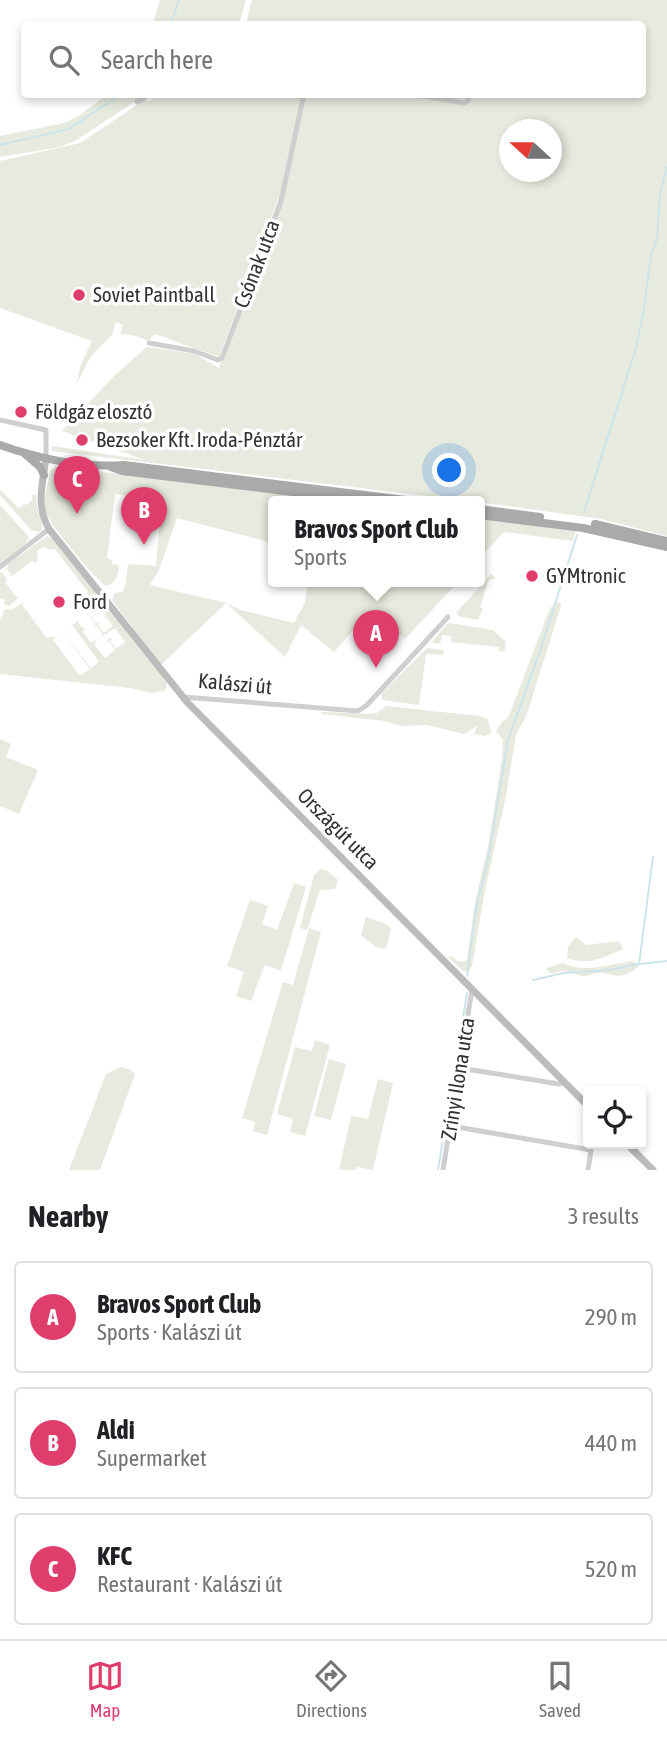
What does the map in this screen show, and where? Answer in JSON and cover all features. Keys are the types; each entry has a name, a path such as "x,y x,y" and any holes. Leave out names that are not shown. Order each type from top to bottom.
{"main road":[{"path":"0,445 46,459 108,466 124,465 373,496"},
{"path":"23,452 40,467 44,475"},
{"name":"Kalászi út","path":"46,459 40,509 49,529 183,697"},
{"path":"108,466 122,471 325,496"},
{"path":"485,510 604,526 667,541"},
{"path":"485,516 583,528 667,547"},
{"name":"Országút utca","path":"183,697 583,1101"},
{"path":"631,1149 653,1170"}],"street":[{"path":"137,102 144,98"},
{"name":"Csónak utca","path":"149,343 194,351 218,360 222,358 281,201 303,98"},
{"path":"435,98 464,103 468,102 469,98"},
{"path":"0,420 46,430 46,459"},
{"path":"0,567 49,529"},
{"name":"Kalászi út","path":"183,697 358,711 367,705 448,617"},
{"name":"Zrínyi Ilona utca","path":"443,1170 470,987"},
{"path":"460,1068 559,1084 565,1082"},
{"path":"451,1126 583,1146"},
{"path":"588,1170 592,1149"}],"shaded area":[{"path":"160,0 246,0 240,21 154,21"},
{"path":"252,0 667,0 667,536 601,519 485,503 485,496 429,496 52,451 52,446 145,460 62,431 116,374 147,347 195,354 219,368 283,199 304,98 646,98 646,21 247,21"},
{"path":"102,98 140,98 75,141 60,147 0,157 0,136 64,123 79,116"},
{"path":"154,98 302,98 280,194 219,357 155,334 148,341 120,334 123,325 116,322 112,335 91,356 76,385 81,364 92,341 0,308 0,161 80,143 146,99 148,101"},
{"path":"56,466 296,496 268,496 268,542 177,518 159,570 150,585 226,603 161,665 112,600 115,593 122,592 125,587 128,564 156,566 160,521 150,517 153,499 115,494 107,558 112,560 112,564 119,565 116,578 106,586 73,551 46,513 45,498 50,471"},
{"path":"0,490 19,508 33,499 31,495 36,495 42,530 31,530 0,495"},
{"path":"0,505 29,537 25,544 0,564"},
{"path":"485,519 576,530 573,541 504,532 485,553"},
{"path":"47,536 53,539 97,594 93,602 85,595 88,592 55,549 43,547 37,551 38,560 35,563 32,561 12,576 7,569 2,572 7,580 5,582 16,597 20,596 9,606 4,604 5,600 0,598 0,573 8,564"},
{"path":"491,574 495,577 493,580 489,579 478,620 458,616 457,612 479,587 485,587 485,581"},
{"path":"307,587 453,587 405,639 380,618 355,628 334,652 301,625 285,657 226,603 241,610 294,623 305,602"},
{"path":"25,602 22,605 46,637 55,637 53,640 80,676 90,669 63,633 91,668 99,662 73,626 70,627 80,619 78,622 83,629 86,628 83,632 91,643 97,639 94,644 105,658 115,650 109,641 106,643 109,638 116,649 125,642 115,628 101,637 103,634 97,626 94,627 96,624 88,614 85,616 88,613 96,623 99,622 98,625 104,633 113,626 107,618 104,620 106,616 99,606 95,608 101,603 105,603 165,678 166,690 152,693 129,688 0,674 0,621 5,609 11,610"},
{"path":"558,602 561,606 527,714 516,735 472,966 469,972 463,971 448,957 465,962 467,959 502,759 503,740 496,731 509,716 550,608"},
{"path":"450,623 493,630 506,642 505,651 499,652 499,647 451,642 451,636 442,635 440,644 432,642"},
{"path":"427,648 444,650 443,655 426,654 419,705 382,700 381,694"},
{"path":"386,706 479,716 487,719 491,730 490,734 484,736 474,734 477,726 464,734 427,725 402,726 384,721 322,714 370,714 377,713"},
{"path":"0,739 11,744 6,757 38,770 19,814 0,806"},
{"path":"320,869 326,870 338,880 335,889 320,890 307,930 300,928 314,875"},
{"path":"294,883 306,887 281,971 265,965 251,1001 236,996 244,972 227,966 250,900 268,906 262,924 277,930"},
{"path":"366,917 391,928 384,949 376,947 361,935"},
{"path":"309,928 321,932 267,1135 253,1131 255,1122 242,1118 283,982 293,985"},
{"path":"576,937 586,945 619,941 623,949 595,960 567,958 568,947"},
{"path":"633,961 639,966 620,976 596,973 580,976 562,971 552,974 547,970 563,963 589,968"},
{"path":"315,1040 330,1045 305,1136 290,1132 293,1119 277,1114 295,1047 312,1051"},
{"path":"329,1059 346,1064 331,1120 314,1116"},
{"path":"120,1067 130,1069 135,1074 100,1170 69,1170 106,1074"},
{"path":"378,1079 393,1083 373,1170 357,1167 356,1170 339,1170 351,1116 368,1119"}],"waterway":[{"path":"172,21 179,0"},
{"path":"0,145 69,129 115,98"},
{"path":"584,512 636,348 651,256 657,239 660,194 667,167"},
{"path":"467,976 476,908 488,859 508,740 577,535"},
{"path":"639,964 653,857"},
{"path":"533,980 564,973 611,970 667,961"},
{"path":"438,1170 467,993"}],"place":[{"name":"Soviet Paintball","path":"79,295"},
{"name":"Földgáz elosztó","path":"21,412"},
{"name":"Bezsoker Kft. Iroda-Pénztár","path":"82,440"},
{"name":"KFC","path":"77,514"},
{"name":"Aldi","path":"144,545"},
{"name":"GYMtronic","path":"532,576"},
{"name":"Ford","path":"59,602"},
{"name":"Bravos Sport Club","path":"376,668"}]}
